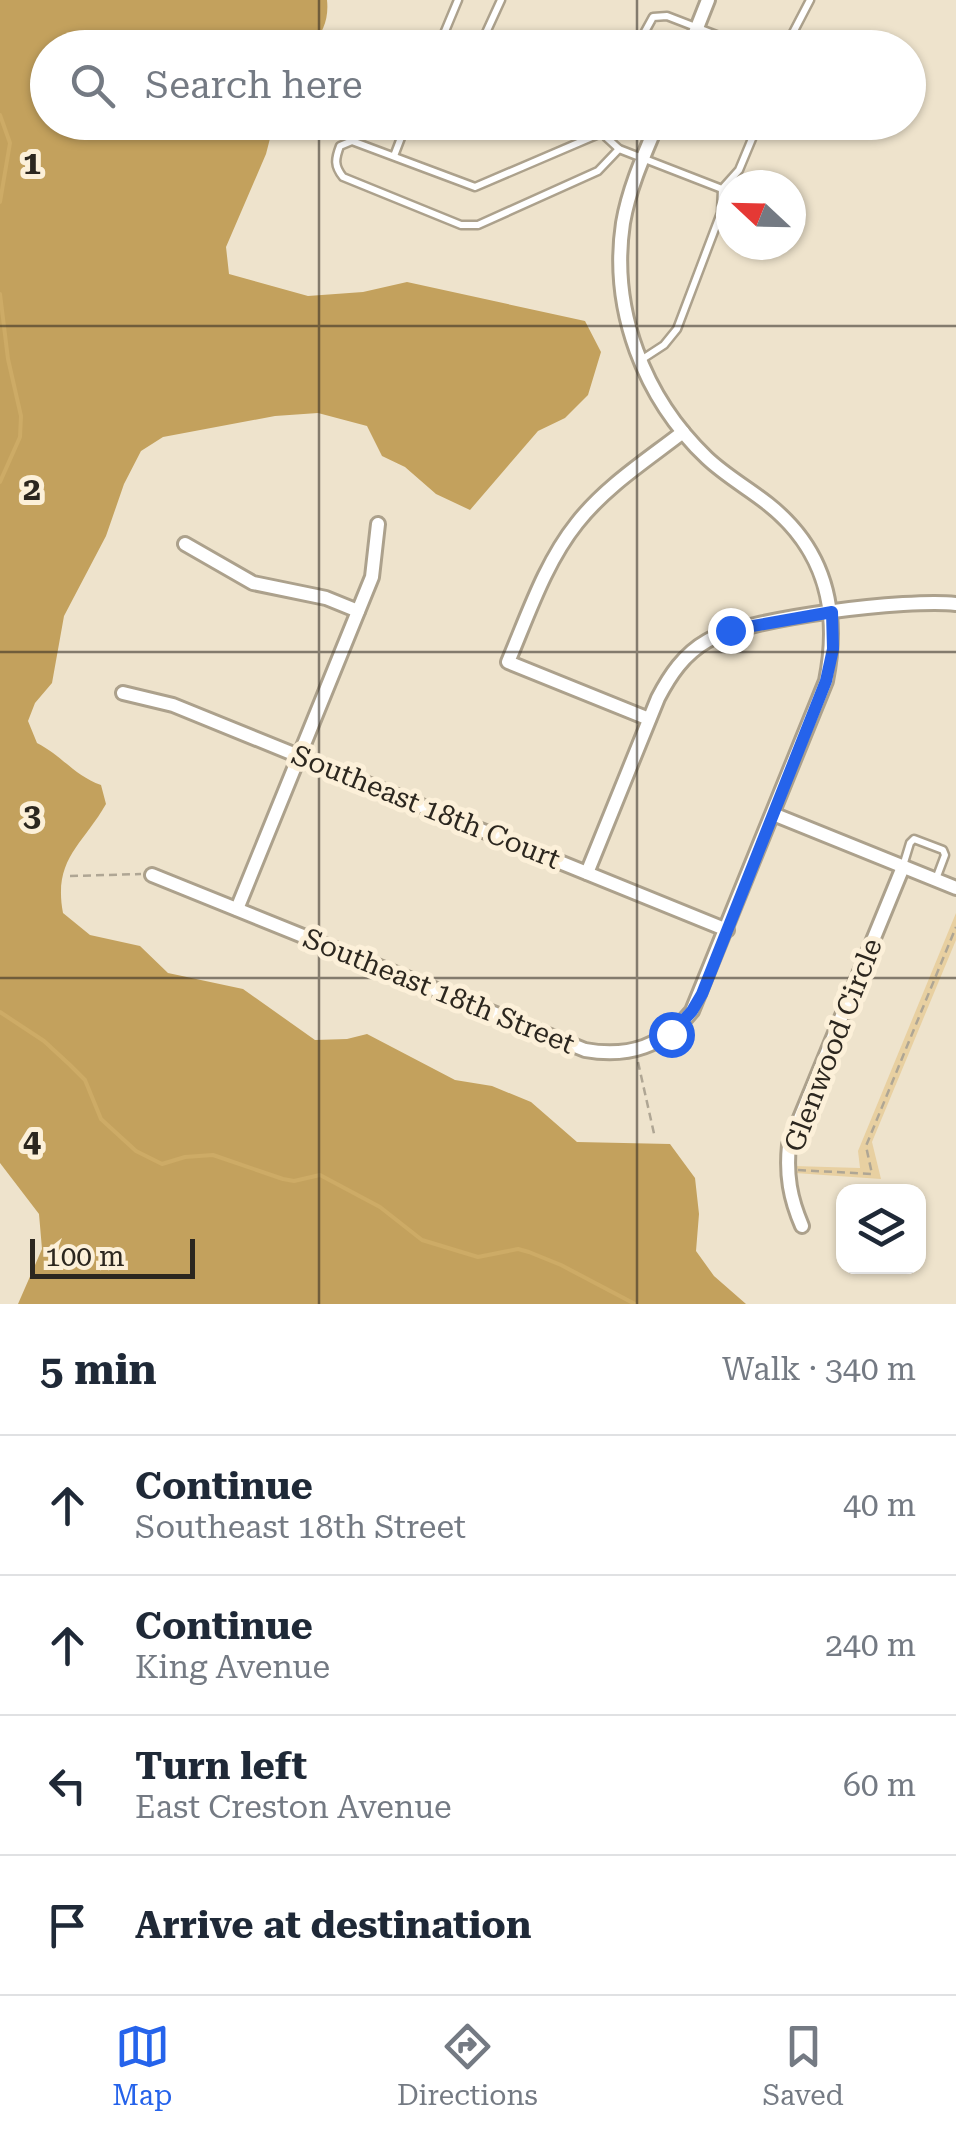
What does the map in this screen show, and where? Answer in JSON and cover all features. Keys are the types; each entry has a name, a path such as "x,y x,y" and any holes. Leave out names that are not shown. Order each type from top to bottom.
{"street":[{"path":"695,30 708,0"},
{"path":"635,1051 679,1027 692,1011 826,681 833,649 832,612 816,564 796,532 770,506 706,457 683,432 666,410 640,361 623,301 620,248 629,197 650,140"},
{"path":"649,719 508,662 550,565 578,522 613,486 683,432"},
{"path":"237,909 372,576 378,524"},
{"path":"186,544 253,584 326,598 358,612"},
{"path":"587,873 670,676 707,641 730,630 832,612 899,604 956,604"},
{"name":"Southeast 18th Court","path":"123,693 174,705 726,930"},
{"path":"773,814 956,888"},
{"name":"Glenwood Circle","path":"802,1226 791,1200 789,1145 902,867"},
{"name":"Southeast 18th Street","path":"152,875 576,1047 605,1054 635,1051"}],"lane":[{"path":"448,30 458,0"},
{"path":"487,30 501,0"},
{"path":"794,30 810,0"},
{"path":"646,30 653,16 667,16 707,30"},
{"path":"394,156 400,140"},
{"path":"578,140 475,187 352,141 340,146 335,158 343,176 462,226 478,225 598,171 619,150"},
{"path":"609,140 619,150 716,186"},
{"path":"739,170 752,140"},
{"path":"640,361 664,345 677,329 716,226"},
{"path":"902,867 914,840 944,850 946,855 936,880"}],"path":[{"path":"70,876 152,875"},
{"path":"787,1169 872,1174 866,1146 956,927"},
{"path":"635,1051 655,1138"}],"shaded area":[{"path":"0,0 327,0 322,30 30,30 30,140 270,140 226,247 229,274 308,296 363,292 407,282 585,321 601,352 588,395 565,418 538,431 470,510 436,494 405,467 382,456 367,426 318,413 275,416 163,437 141,451 124,484 106,536 64,616 52,683 35,703 28,721 37,743 101,785 106,804 66,866 62,879 63,913 90,935 140,946 168,973 243,989 315,1040 367,1034 455,1080 492,1086 531,1102 577,1142 670,1144 695,1178 699,1214 696,1251 714,1276 746,1304 18,1304 42,1249 39,1214 0,1163"},
{"path":"956,913 956,940 872,1142 881,1179 795,1173 794,1166 860,1168 858,1151"}],"waterway":[{"path":"0,115 10,143 0,202"},
{"path":"0,294 8,359 21,416 20,437 0,482"},
{"path":"0,1012 44,1041 70,1065 85,1080 101,1119 136,1151 162,1164 213,1155 283,1179 294,1181 320,1175 380,1207 422,1240 478,1257 518,1249 529,1252 635,1304"}],"route":[{"path":"671,1034 702,994 826,681 833,649 832,612 730,630"}]}
